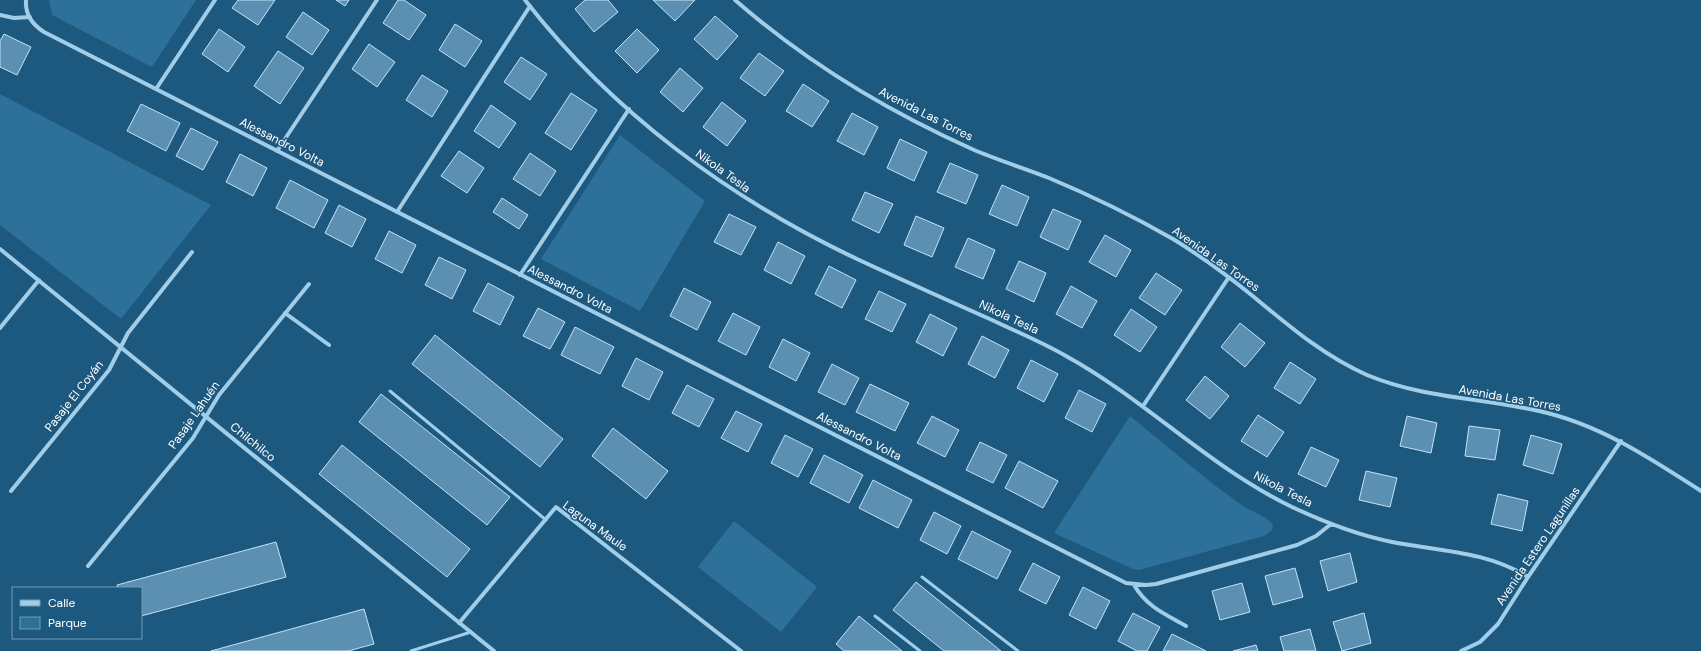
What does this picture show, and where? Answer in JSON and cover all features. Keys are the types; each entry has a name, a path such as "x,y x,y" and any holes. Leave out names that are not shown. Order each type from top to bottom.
{"street":[{"path":"0,15 14,18 30,17 27,10 26,0"},
{"path":"156,89 215,0"},
{"path":"277,151 377,0"},
{"name":"Nikola Tesla","path":"525,0 577,62 629,109 710,174 780,220 856,259 1063,354 1110,382 1197,448 1253,486 1291,507 1350,532 1391,542 1487,558 1515,569 1528,577"},
{"name":"Avenida Las Torres","path":"735,0 784,40 816,62 893,109 936,132 973,149 1048,178 1116,209 1173,239 1229,277 1295,332 1318,347 1366,374 1392,384 1432,394 1512,406 1553,414 1595,428 1621,441 1701,491"},
{"path":"397,212 530,6"},
{"name":"Alessandro Volta","path":"30,17 33,23 44,32 1105,573 1126,583 1134,585"},
{"path":"520,275 629,109"},
{"name":"Chilchilco","path":"0,249 494,651"},
{"name":"Pasaje El Coyán","path":"11,491 109,370 128,333 192,252"},
{"path":"1143,406 1229,277"},
{"path":"0,328 39,280"},
{"name":"Pasaje Lahuén","path":"88,566 193,438 219,395 309,284"},
{"path":"285,313 329,345"},
{"name":"Avenida Estero Lagunillas","path":"1461,651 1480,642 1498,624 1528,577 1621,441"},
{"name":"Laguna Maule","path":"459,623 556,507 740,651"},
{"path":"1134,585 1156,584 1297,545 1316,536 1331,524"},
{"path":"1134,585 1149,605 1186,626"}],"lane":[{"path":"390,391 546,520"},
{"path":"922,577 1018,651"},
{"path":"875,616 920,651"},
{"path":"411,651 471,632"}],"green space":[{"path":"49,0 196,0 152,67 52,15"},
{"path":"0,94 211,205 121,319 0,225"},
{"path":"620,135 705,201 640,311 541,259"},
{"path":"1130,416 1213,484 1243,506 1266,518 1273,524 1272,530 1264,536 1139,570 1133,569 1054,533"},
{"path":"734,521 817,587 781,632 698,567"}],"building":[{"path":"238,0 275,0 258,25 232,8"},
{"path":"336,0 349,0 345,6"},
{"path":"398,0 404,0 426,15 409,40 383,23"},
{"path":"585,0 608,0 618,12 594,32 575,9"},
{"path":"653,0 695,0 675,21"},
{"path":"303,12 329,30 312,55 286,37"},
{"path":"715,16 738,36 717,60 694,39"},
{"path":"455,24 482,41 465,67 439,50"},
{"path":"219,29 245,47 228,72 202,54"},
{"path":"637,29 659,50 637,73 615,51"},
{"path":"4,34 31,47 17,75 0,67 0,41"},
{"path":"369,44 395,62 377,87 352,69"},
{"path":"278,51 304,68 280,104 254,86"},
{"path":"759,53 784,71 765,96 740,78"},
{"path":"521,57 547,74 530,100 504,82"},
{"path":"680,68 703,88 683,112 660,92"},
{"path":"422,75 448,91 432,117 406,100"},
{"path":"803,84 829,101 812,127 786,111"},
{"path":"571,93 597,110 571,150 545,133"},
{"path":"722,102 746,121 727,146 703,127"},
{"path":"141,104 180,123 166,151 127,131"},
{"path":"491,105 516,123 499,148 474,131"},
{"path":"852,113 878,127 864,155 837,141"},
{"path":"191,128 218,142 203,170 176,156"},
{"path":"900,139 927,152 914,181 887,168"},
{"path":"459,151 484,168 467,193 441,176"},
{"path":"530,153 556,171 540,196 513,179"},
{"path":"240,154 267,168 253,196 226,182"},
{"path":"950,163 978,175 966,204 937,192"},
{"path":"290,180 328,200 314,228 276,208"},
{"path":"1002,185 1029,197 1017,226 989,214"},
{"path":"865,192 893,204 879,233 852,220"},
{"path":"502,198 528,215 519,229 493,212"},
{"path":"339,205 366,219 352,247 325,233"},
{"path":"1053,209 1081,221 1068,250 1040,237"},
{"path":"729,214 756,227 741,255 714,242"},
{"path":"916,216 944,228 932,257 904,245"},
{"path":"389,231 416,245 402,273 375,259"},
{"path":"1105,235 1131,250 1116,277 1089,262"},
{"path":"968,238 995,250 983,279 955,267"},
{"path":"778,242 805,256 791,284 764,270"},
{"path":"439,257 466,270 452,299 425,285"},
{"path":"1019,261 1046,273 1034,302 1006,289"},
{"path":"829,266 856,280 842,308 815,294"},
{"path":"1156,273 1182,290 1165,315 1139,298"},
{"path":"488,283 514,297 500,325 473,311"},
{"path":"1071,286 1097,301 1082,328 1056,314"},
{"path":"684,288 711,302 697,330 670,316"},
{"path":"879,291 906,304 892,332 865,319"},
{"path":"538,308 565,322 550,349 523,336"},
{"path":"1131,309 1157,327 1140,352 1114,335"},
{"path":"733,313 760,327 746,355 718,341"},
{"path":"930,314 957,328 943,356 916,342"},
{"path":"1240,323 1265,343 1245,367 1221,347"},
{"path":"575,327 614,347 600,374 561,355"},
{"path":"435,335 563,439 540,467 412,364"},
{"path":"982,336 1009,350 995,378 968,364"},
{"path":"783,339 810,353 796,381 769,367"},
{"path":"636,358 663,372 649,400 622,386"},
{"path":"1031,360 1058,374 1044,402 1017,388"},
{"path":"1290,362 1316,379 1300,404 1274,388"},
{"path":"832,364 859,378 845,405 818,392"},
{"path":"1205,376 1229,396 1210,419 1186,400"},
{"path":"870,384 909,403 895,431 856,412"},
{"path":"687,385 714,399 699,427 672,413"},
{"path":"1079,390 1106,404 1092,432 1065,418"},
{"path":"381,394 510,497 487,525 359,422"},
{"path":"736,411 762,424 748,452 721,438"},
{"path":"1258,415 1284,432 1267,457 1241,441"},
{"path":"932,416 959,430 945,457 917,443"},
{"path":"1407,416 1437,423 1431,453 1400,446"},
{"path":"1469,426 1500,430 1495,460 1465,456"},
{"path":"613,428 668,471 646,499 592,456"},
{"path":"785,435 813,449 798,477 771,463"},
{"path":"1531,435 1562,444 1553,474 1523,465"},
{"path":"980,442 1007,455 993,483 966,470"},
{"path":"342,445 470,549 447,577 319,474"},
{"path":"1311,447 1339,460 1326,487 1298,474"},
{"path":"824,455 863,475 849,503 810,483"},
{"path":"1019,461 1058,481 1043,508 1005,488"},
{"path":"1366,471 1397,478 1390,507 1359,500"},
{"path":"873,480 912,500 898,528 859,508"},
{"path":"1498,494 1528,501 1522,531 1491,524"},
{"path":"934,512 961,526 947,554 920,540"},
{"path":"972,531 1011,551 997,579 958,559"},
{"path":"276,542 286,577 142,616 142,587 118,587 117,585"},
{"path":"1350,553 1357,582 1328,591 1320,561"},
{"path":"1033,563 1060,577 1046,604 1019,590"},
{"path":"1295,568 1303,597 1273,605 1265,576"},
{"path":"916,582 1001,651 944,651 893,610"},
{"path":"1242,583 1250,612 1220,620 1212,591"},
{"path":"1083,587 1110,601 1096,629 1069,615"},
{"path":"364,609 374,644 348,651 211,651"},
{"path":"1133,613 1160,627 1147,651 1137,651 1118,641"},
{"path":"1364,613 1371,643 1342,651 1333,622"},
{"path":"859,616 902,651 844,651 836,644"},
{"path":"1310,629 1316,651 1284,651 1280,637"},
{"path":"1172,634 1206,651 1163,651"},
{"path":"1256,645 1258,651 1233,651"}]}
